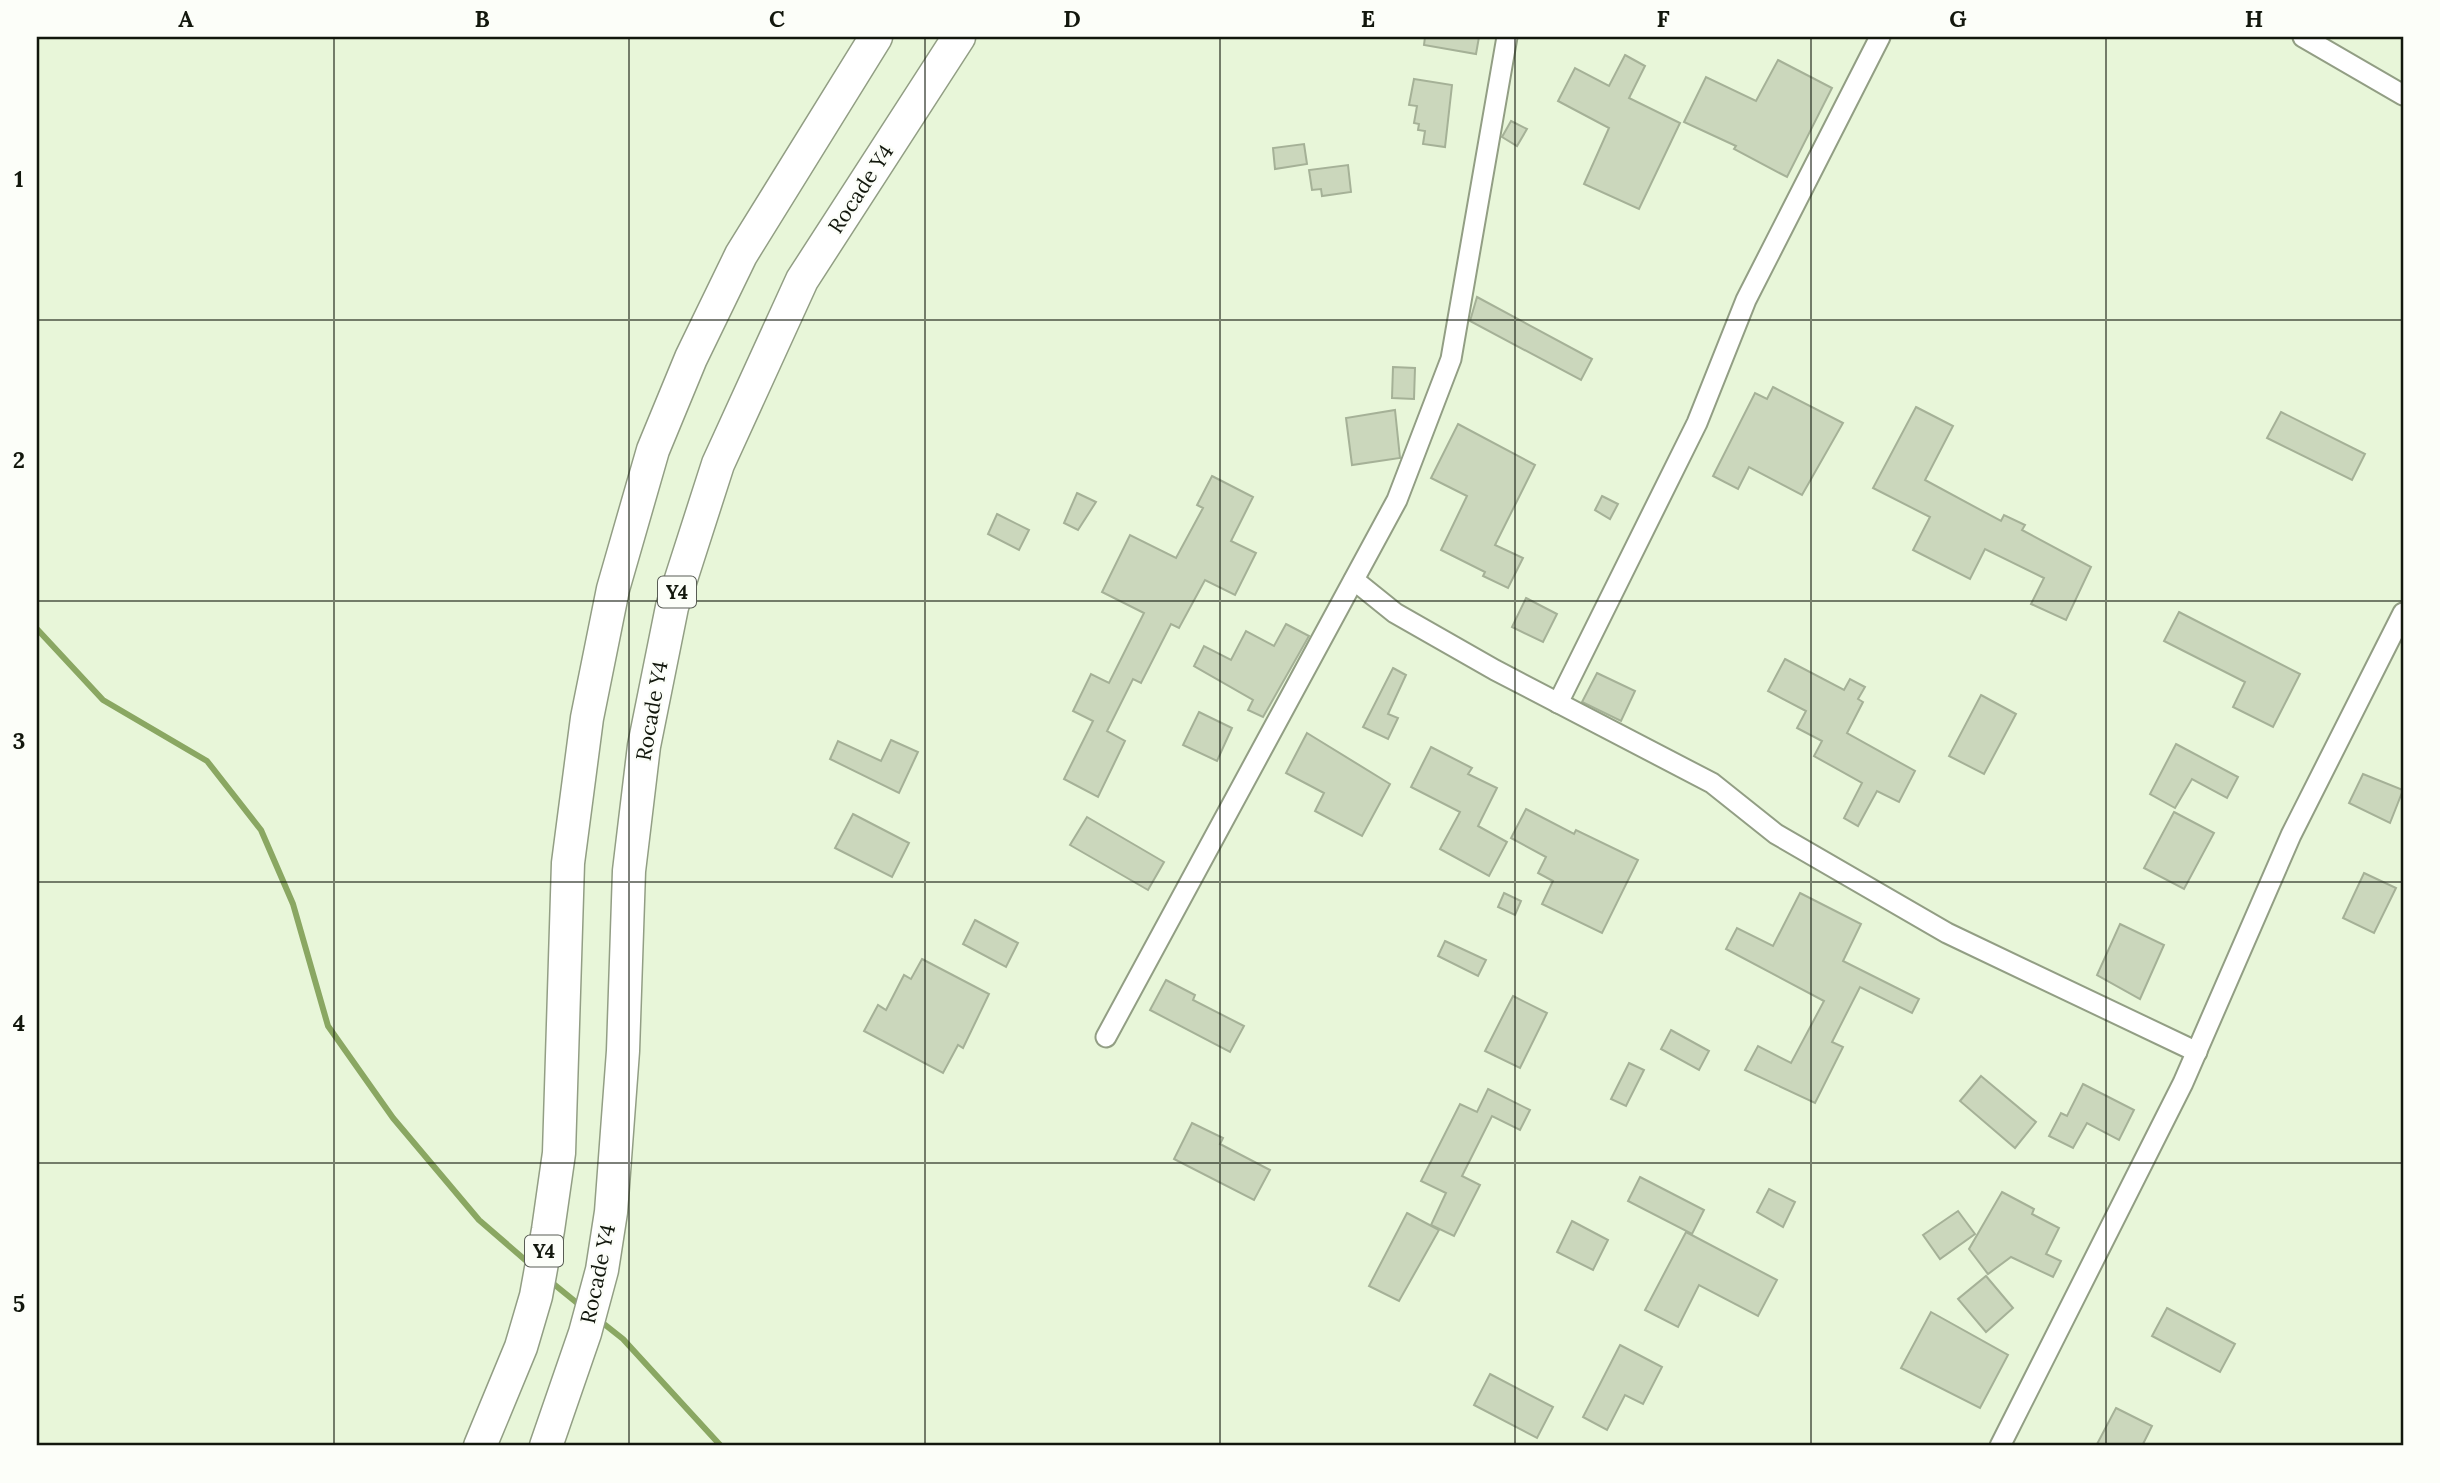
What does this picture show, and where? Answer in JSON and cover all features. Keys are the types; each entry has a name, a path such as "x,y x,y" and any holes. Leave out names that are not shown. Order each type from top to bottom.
{"highway":[{"name":"Y4","path":"480,1446 521,1347 536,1296 559,1153 568,863 587,718 613,589 653,450 691,358 741,255 876,37"},
{"name":"Rocade Y4","path":"546,1446 564,1400 598,1283 611,1212 623,1051 629,871 644,746 672,607 718,464 802,280 959,37"}],"street":[{"path":"1106,1037 1398,500 1451,359 1507,37"},
{"path":"1558,703 1697,423 1746,300 1880,37"},
{"path":"2303,37 2403,95"},
{"path":"1354,580 1395,612 1558,703 1712,783 1776,835 1947,933 2197,1052"},
{"path":"2000,1446 2197,1052 2291,835 2403,613"}],"building":[{"path":"1425,37 1479,37 1476,54 1424,45"},
{"path":"1625,55 1645,66 1629,98 1680,123 1639,209 1584,184 1609,128 1558,101 1575,68 1609,86"},
{"path":"1778,60 1832,88 1787,177 1734,149 1736,146 1684,122 1706,77 1756,101"},
{"path":"1414,79 1452,85 1445,147 1423,144 1425,131 1418,130 1419,124 1414,123 1417,106 1409,105"},
{"path":"1511,121 1527,129 1517,146 1502,137"},
{"path":"1304,144 1307,164 1275,169 1273,148"},
{"path":"1348,165 1351,192 1322,196 1321,189 1312,190 1309,170"},
{"path":"1477,297 1592,359 1581,380 1470,321"},
{"path":"1393,367 1415,368 1414,399 1392,398"},
{"path":"1773,387 1843,423 1802,495 1749,467 1738,489 1713,476 1755,393 1767,399"},
{"path":"1916,407 1953,426 1925,480 2001,521 2004,515 2025,525 2022,530 2091,567 2066,620 2031,604 2044,578 1985,549 1970,579 1913,550 1930,517 1873,488"},
{"path":"1395,410 1400,458 1352,465 1346,418"},
{"path":"2281,412 2365,454 2352,480 2267,438"},
{"path":"1458,424 1535,465 1495,545 1523,558 1508,588 1483,576 1485,572 1441,550 1467,496 1431,478"},
{"path":"1212,476 1253,497 1231,541 1256,553 1235,595 1205,580 1179,628 1171,624 1141,683 1133,679 1107,731 1125,741 1098,797 1064,779 1093,721 1073,711 1091,674 1109,683 1144,613 1102,592 1130,535 1176,558 1203,508 1197,505"},
{"path":"1077,493 1096,502 1078,530 1064,523"},
{"path":"1602,496 1618,504 1610,519 1595,510"},
{"path":"997,514 1029,530 1019,550 988,534"},
{"path":"1526,598 1557,614 1543,642 1512,627"},
{"path":"2179,612 2300,674 2273,727 2233,707 2245,682 2164,641"},
{"path":"1286,624 1309,636 1263,717 1248,710 1253,700 1194,666 1204,646 1231,660 1246,631 1274,646"},
{"path":"1785,659 1844,690 1850,679 1865,687 1858,699 1863,702 1847,733 1915,771 1899,802 1877,791 1858,826 1844,818 1862,783 1814,756 1822,741 1797,728 1806,711 1768,691"},
{"path":"1393,668 1406,675 1388,714 1398,718 1388,739 1363,727"},
{"path":"1597,673 1635,691 1621,721 1582,702"},
{"path":"1981,695 2016,714 1984,774 1949,756"},
{"path":"1199,712 1232,728 1217,761 1183,745"},
{"path":"1307,733 1390,784 1362,836 1315,811 1324,793 1286,773"},
{"path":"891,740 918,752 899,793 830,759 838,741 881,761"},
{"path":"2176,744 2238,777 2227,798 2192,779 2175,808 2150,794"},
{"path":"1431,747 1472,768 1468,774 1497,788 1478,826 1507,842 1489,876 1440,849 1460,812 1411,787"},
{"path":"2363,774 2403,790 2390,823 2349,803"},
{"path":"1526,809 1574,834 1576,830 1638,860 1602,933 1542,904 1553,881 1538,873 1546,857 1511,838"},
{"path":"2174,812 2214,833 2184,889 2144,868"},
{"path":"853,814 909,843 892,877 835,848"},
{"path":"1087,817 1164,862 1148,890 1070,845"},
{"path":"2364,873 2396,888 2374,933 2343,918"},
{"path":"1504,893 1521,901 1515,915 1498,907"},
{"path":"1800,893 1861,924 1843,961 1919,999 1912,1013 1860,987 1832,1042 1843,1047 1815,1103 1745,1070 1758,1046 1791,1063 1824,1001 1726,949 1737,928 1773,946"},
{"path":"975,920 1018,943 1006,967 963,944"},
{"path":"2120,924 2164,945 2140,999 2097,975"},
{"path":"1445,941 1486,960 1478,976 1438,956"},
{"path":"922,959 989,994 963,1048 958,1045 943,1073 864,1031 878,1005 886,1010 904,975 911,979"},
{"path":"1166,980 1195,995 1193,1000 1244,1026 1230,1052 1150,1010"},
{"path":"1513,996 1547,1013 1520,1068 1485,1051"},
{"path":"1671,1030 1709,1051 1699,1070 1661,1049"},
{"path":"1629,1063 1644,1070 1626,1106 1611,1099"},
{"path":"1981,1076 2036,1122 2015,1148 1960,1101"},
{"path":"2083,1084 2134,1110 2119,1140 2087,1123 2073,1148 2049,1136 2061,1113 2067,1116"},
{"path":"1488,1089 1530,1110 1520,1130 1492,1116 1462,1176 1480,1185 1454,1236 1431,1225 1446,1193 1421,1181 1460,1104 1477,1112"},
{"path":"1192,1123 1223,1138 1220,1144 1270,1170 1254,1200 1174,1159"},
{"path":"1640,1177 1704,1210 1692,1234 1628,1201"},
{"path":"1769,1189 1795,1202 1783,1227 1757,1212"},
{"path":"2002,1192 2034,1209 2032,1214 2059,1228 2046,1254 2061,1261 2053,1277 2011,1257 1988,1274 1969,1249"},
{"path":"1958,1211 1975,1234 1940,1259 1923,1235"},
{"path":"1407,1213 1439,1230 1399,1301 1369,1286"},
{"path":"1572,1221 1608,1240 1593,1270 1557,1252"},
{"path":"1686,1232 1777,1280 1758,1316 1699,1285 1678,1327 1645,1310"},
{"path":"1986,1276 2013,1308 1986,1332 1958,1299"},
{"path":"2167,1308 2235,1344 2220,1372 2152,1336"},
{"path":"1931,1312 2008,1355 1980,1408 1901,1368"},
{"path":"1620,1345 1662,1367 1643,1404 1625,1395 1607,1430 1583,1417"},
{"path":"1490,1374 1553,1407 1537,1438 1474,1405"},
{"path":"2116,1408 2152,1426 2142,1446 2096,1446"}],"waterway":[{"path":"37,629 103,700 207,761 261,830 293,904 328,1026 393,1118 479,1220 531,1265"},
{"path":"550,1281 582,1307"},
{"path":"599,1320 623,1339 721,1446"}]}
